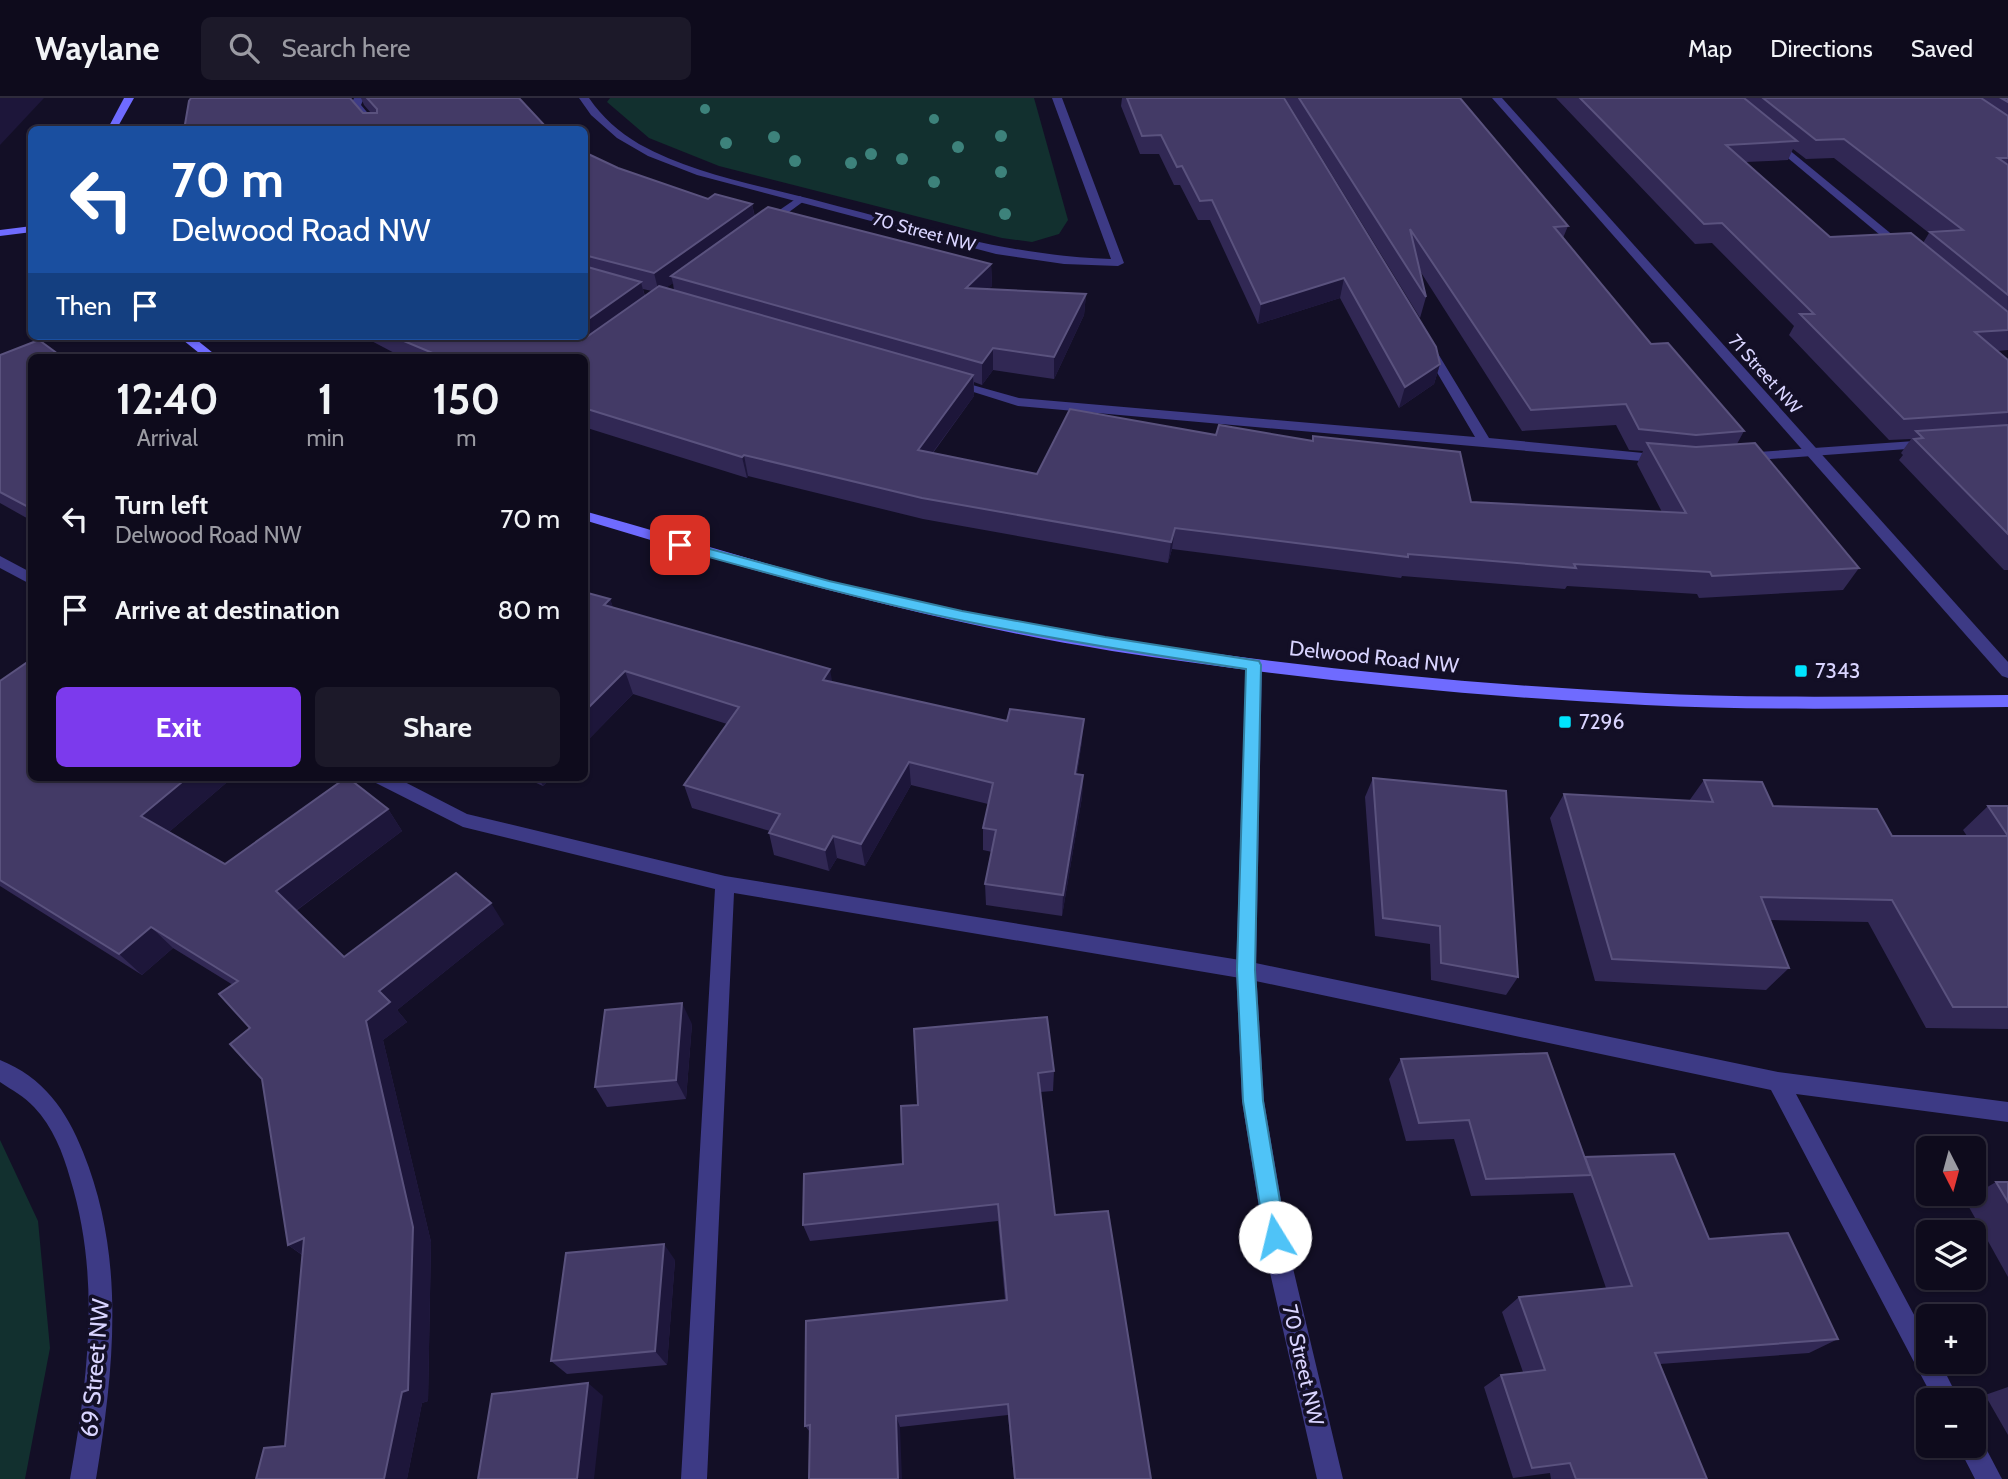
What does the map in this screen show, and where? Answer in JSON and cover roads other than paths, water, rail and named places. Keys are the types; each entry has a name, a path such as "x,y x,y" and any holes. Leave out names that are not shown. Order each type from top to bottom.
{"street":[{"path":"113,126 129,98"},
{"path":"359,98 356,105 374,126"},
{"name":"70 Street NW","path":"584,98 604,124 643,150 701,173 996,251 1064,261 1118,263 1057,98"},
{"name":"71 Street NW","path":"1497,98 2008,672"},
{"path":"1765,133 1913,257"},
{"path":"757,230 800,199"},
{"path":"0,233 28,230"},
{"path":"1421,335 1485,442"},
{"path":"189,340 208,354"},
{"path":"942,381 1018,402 1672,460"},
{"path":"1736,458 1943,443"},
{"name":"Delwood Road NW","path":"588,516 703,552 962,616 1254,665 1378,680 1608,698 1743,704 2008,701"},
{"path":"0,561 28,578"},
{"name":"70 Street NW","path":"1254,665 1246,970 1253,1101 1280,1264 1330,1479"},
{"path":"388,781 463,820 725,884 1246,970 1777,1082 2008,1112"},
{"path":"694,1479 725,884"},
{"name":"69 Street NW","path":"0,1070 43,1101 68,1140 89,1196 101,1264 102,1343 96,1406 83,1479"},
{"path":"1777,1082 1941,1388"},
{"path":"1978,1458 1989,1479"}],"place":[{"name":"7343","path":"1801,671"},
{"name":"7296","path":"1565,722"}]}
